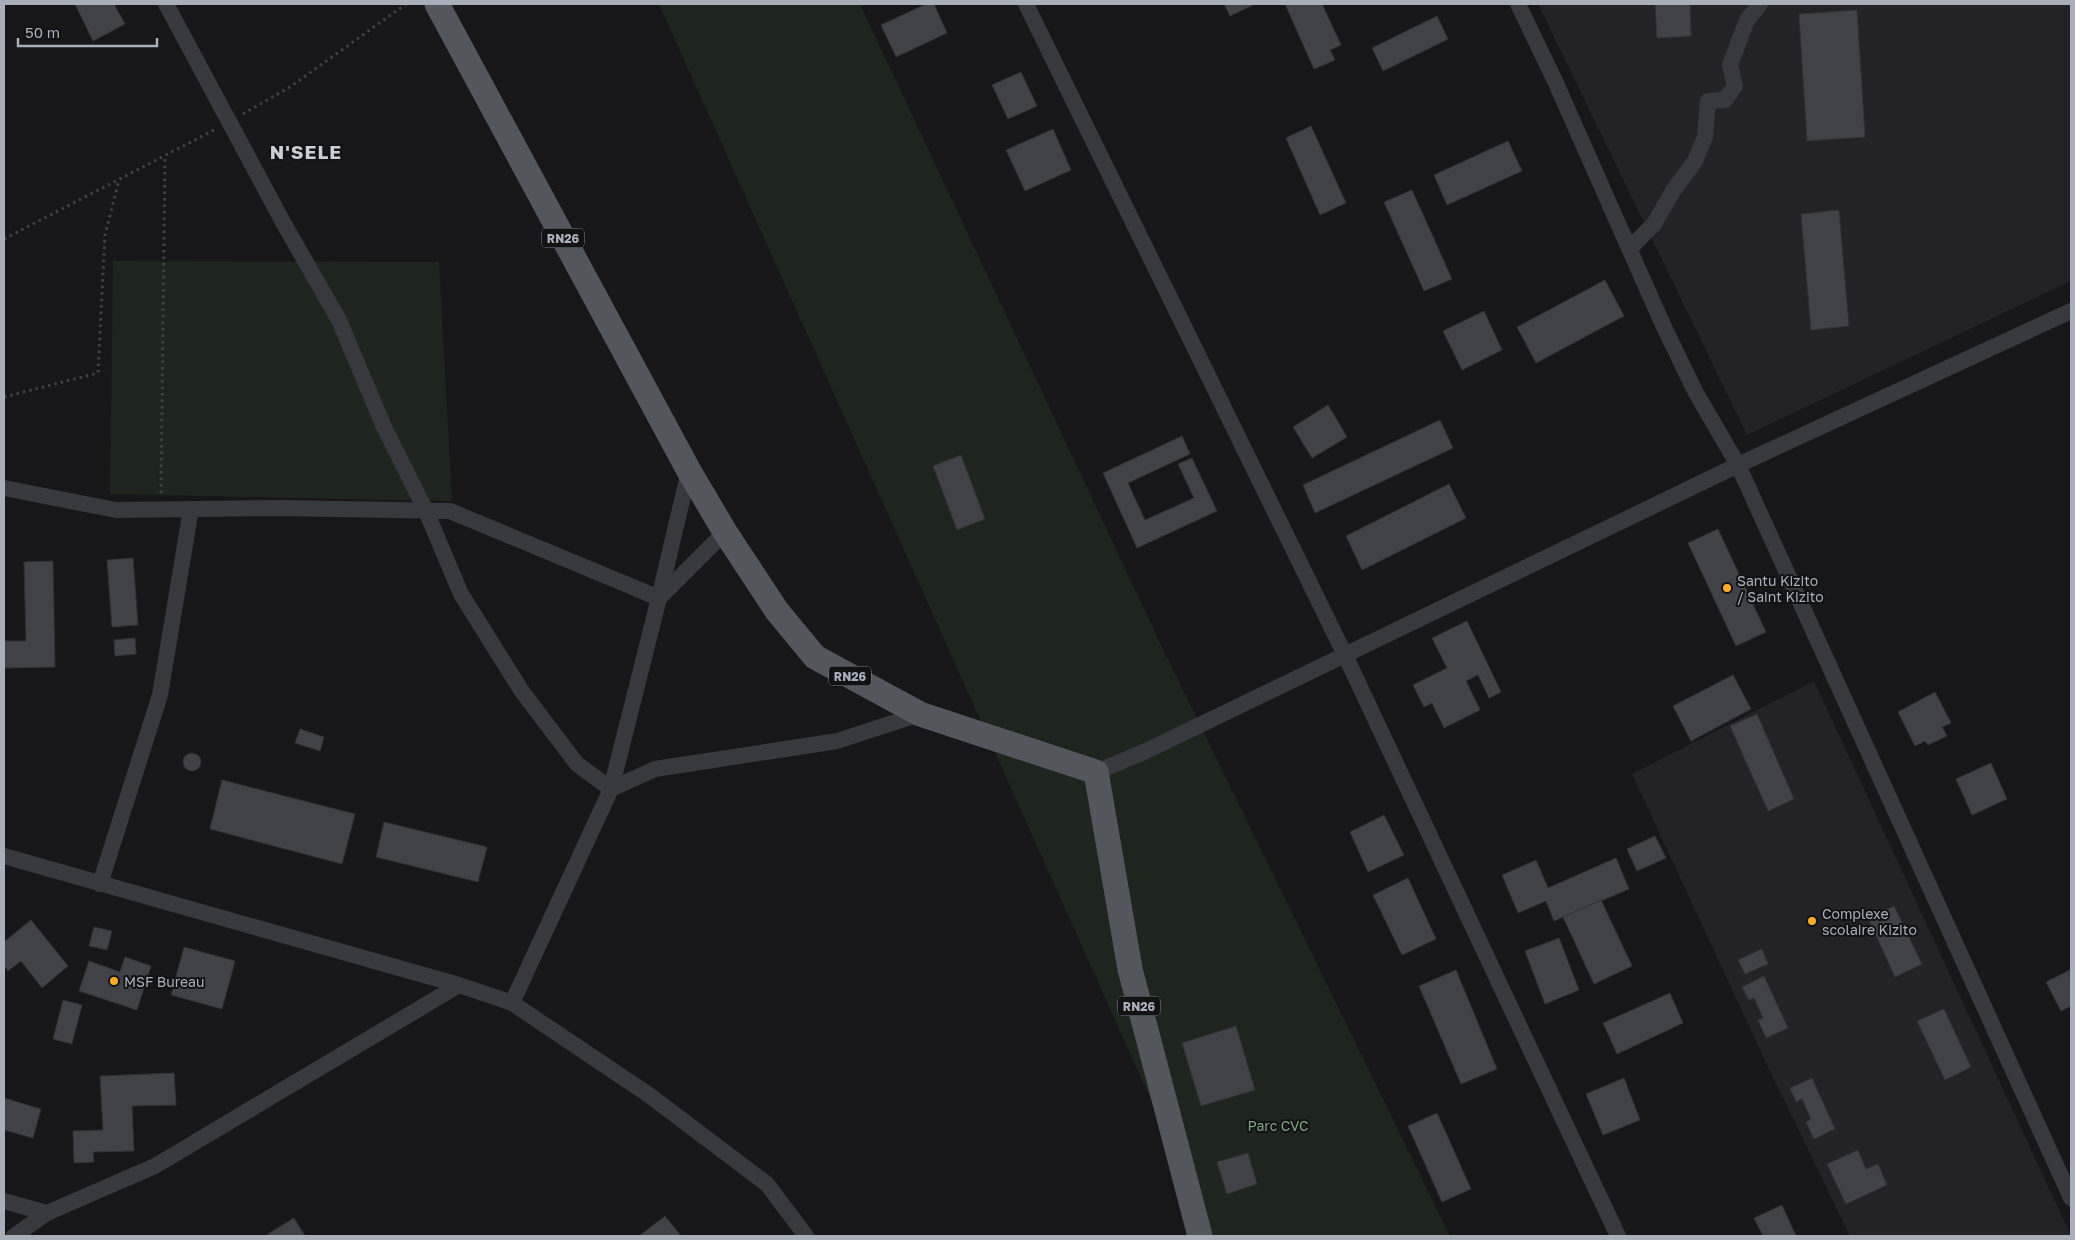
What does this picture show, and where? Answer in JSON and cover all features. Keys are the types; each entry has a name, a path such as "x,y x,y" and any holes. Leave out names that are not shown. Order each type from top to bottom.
{"main road":[{"name":"RN26","path":"437,4 689,472 725,532 777,611 815,657 920,714 1096,772 1130,969 1200,1236"}],"street":[{"path":"166,4 284,224 339,320 384,427 426,511 461,594 521,690 577,764 611,789"},
{"path":"1026,4 1345,655 1618,1236"},
{"path":"1518,4 1555,80 1663,325 1696,393 1738,465 2071,1198"},
{"path":"1630,248 1654,224 1673,191 1695,161 1705,137 1708,101 1724,100 1735,86 1730,65 1747,20 1760,4"},
{"path":"1096,772 1152,748 1738,465 2071,311"},
{"path":"512,1003 611,789 660,598 689,472"},
{"path":"4,488 116,510 280,508 450,511 660,598"},
{"path":"100,884 160,695 191,509"},
{"path":"660,598 725,532"},
{"path":"611,789 655,769 837,741 920,714"},
{"path":"4,856 459,985 512,1003 649,1096 767,1184 806,1236"},
{"path":"14,1236 47,1213 155,1166 459,985"},
{"path":"4,1201 47,1213"}],"path":[{"path":"4,239 230,122 290,87 406,4"},
{"path":"161,510 165,156"},
{"path":"4,397 98,373 105,235 119,180"}],"shaded area":[{"path":"1538,4 2071,4 2071,281 1747,435"},
{"name":"Complexe scolaire Kizito","path":"1814,681 2071,1236 1850,1236 1768,1067 1632,774"}],"green space":[{"name":"Parc CVC","path":"659,4 860,4 1160,643 1450,1236 1212,1236"},
{"path":"113,261 439,262 452,501 110,494"}],"building":[{"path":"75,4 114,4 125,24 93,41"},
{"path":"926,4 934,4 947,33 896,57 881,25"},
{"path":"1224,4 1255,4 1230,16"},
{"path":"1285,4 1322,4 1341,45 1330,50 1335,60 1314,69"},
{"path":"1655,4 1690,4 1691,36 1657,38"},
{"path":"1857,10 1865,137 1807,141 1799,14"},
{"path":"1437,16 1448,39 1383,71 1372,48"},
{"path":"1021,72 1037,106 1008,119 992,85"},
{"path":"1311,126 1346,203 1320,215 1286,138"},
{"path":"1053,129 1071,170 1025,191 1006,150"},
{"path":"1508,141 1522,171 1447,205 1434,175"},
{"path":"1412,190 1452,279 1424,291 1384,202"},
{"path":"1839,210 1849,326 1811,330 1801,214"},
{"path":"1605,280 1624,316 1536,363 1517,327"},
{"path":"1484,311 1502,350 1462,370 1443,331"},
{"path":"1328,405 1347,437 1312,458 1293,427"},
{"path":"1440,420 1453,448 1315,513 1303,485"},
{"path":"1182,436 1190,454 1128,483 1145,520 1194,498 1178,464 1192,458 1217,511 1137,548 1103,473"},
{"path":"961,455 985,519 957,530 933,466"},
{"path":"1449,484 1466,518 1362,570 1346,536"},
{"name":"Santu Kizito / Saint Kizito","path":"1718,529 1766,632 1736,646 1688,543"},
{"path":"133,558 138,625 112,627 107,560"},
{"path":"53,561 55,667 4,668 4,641 26,641 24,562"},
{"path":"1467,621 1501,692 1489,698 1478,675 1466,681 1480,710 1444,728 1432,703 1424,707 1413,685 1447,668 1432,638"},
{"path":"135,638 136,654 115,656 114,640"},
{"path":"1733,675 1751,709 1691,741 1673,706"},
{"path":"1935,692 1951,723 1942,727 1947,736 1928,745 1925,741 1915,746 1898,712"},
{"path":"1757,714 1794,799 1768,811 1730,726"},
{"path":"300,729 324,737 320,751 295,743"},
{"path":"192,753 198,756 201,762 198,768 192,771 186,768 183,762 186,756"},
{"path":"1991,763 2007,799 1972,815 1956,779"},
{"path":"222,780 355,814 342,864 210,829"},
{"path":"1384,815 1404,855 1368,872 1350,832"},
{"path":"384,822 487,847 478,882 376,857"},
{"path":"1655,836 1666,858 1637,871 1627,849"},
{"path":"1616,858 1629,889 1554,921 1546,901 1518,913 1502,875 1536,860 1548,888"},
{"path":"1408,878 1436,939 1402,955 1373,895"},
{"path":"1601,900 1632,966 1594,984 1563,917"},
{"path":"1894,906 1922,964 1895,977 1868,918"},
{"path":"31,920 68,966 42,988 21,961 8,971 4,965 4,942"},
{"path":"94,927 112,931 107,950 89,946"},
{"path":"1559,938 1579,990 1545,1004 1525,951"},
{"path":"184,947 235,961 222,1009 171,995"},
{"path":"1762,949 1768,964 1745,974 1738,960"},
{"name":"MSF Bureau","path":"125,957 151,966 137,1010 79,991 89,961 120,972"},
{"path":"1456,970 1497,1069 1461,1084 1419,986"},
{"path":"2070,970 2071,1006 2061,1011 2046,982"},
{"path":"1764,976 1788,1028 1766,1038 1758,1020 1763,1018 1754,998 1749,1000 1742,987"},
{"path":"1670,993 1683,1023 1617,1054 1603,1023"},
{"path":"63,1000 82,1005 72,1044 53,1039"},
{"path":"1944,1009 1971,1067 1945,1080 1917,1021"},
{"path":"1236,1026 1255,1090 1201,1106 1182,1043"},
{"path":"174,1073 176,1105 132,1106 134,1151 93,1152 94,1162 74,1163 73,1131 103,1130 100,1076"},
{"path":"1624,1078 1640,1120 1603,1135 1586,1094"},
{"path":"1812,1078 1835,1129 1814,1139 1806,1122 1811,1119 1802,1099 1796,1102 1790,1088"},
{"path":"4,1098 41,1109 33,1138 4,1130"},
{"path":"1437,1113 1471,1189 1442,1202 1408,1126"},
{"path":"1858,1150 1866,1169 1878,1164 1887,1185 1846,1204 1827,1164"},
{"path":"1248,1153 1257,1184 1227,1194 1217,1162"},
{"path":"1782,1205 1796,1236 1763,1236 1754,1218"},
{"path":"665,1216 681,1236 639,1236"},
{"path":"294,1218 305,1236 269,1236 268,1234"}],"place":[{"name":"Santu Kizito / Saint Kizito","path":"1727,588"},
{"name":"Complexe scolaire Kizito","path":"1812,921"},
{"name":"MSF Bureau","path":"114,981"}],"district":[{"name":"N'SELE","path":"306,151"}]}
